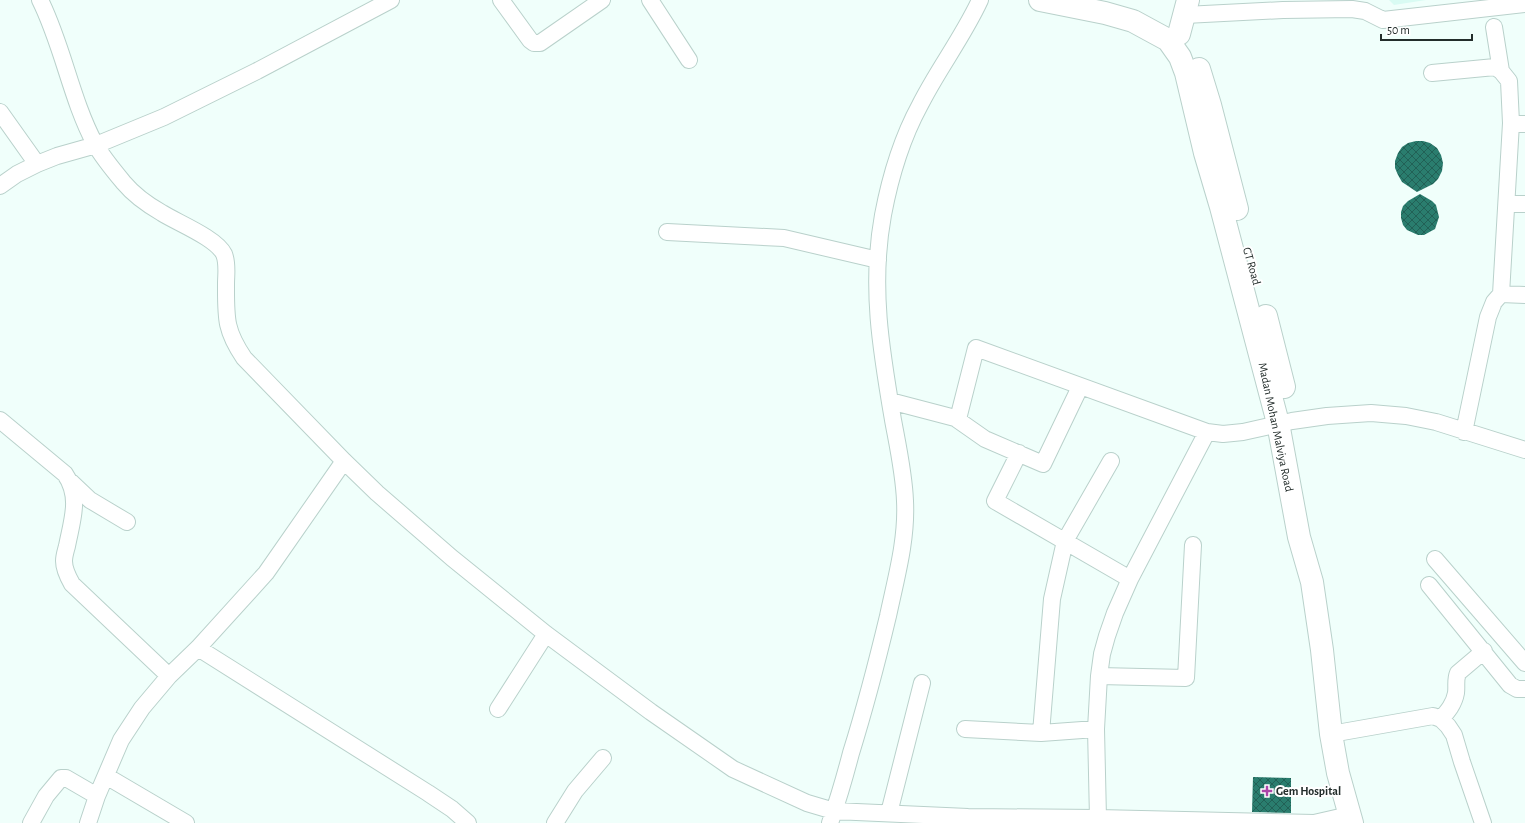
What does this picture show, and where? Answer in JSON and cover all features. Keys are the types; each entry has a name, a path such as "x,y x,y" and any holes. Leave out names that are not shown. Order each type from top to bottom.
{"highway":[{"name":"GT Road","path":"1040,0 1105,13 1133,21 1180,22"},
{"name":"GT Road","path":"1109,0 1122,3 1148,14 1165,24 1180,22"},
{"name":"GT Road","path":"1180,22 1189,48 1199,70 1210,105 1277,356 1285,422"},
{"name":"Madan Mohan Malviya Road","path":"1285,422 1299,537 1312,582 1322,650 1331,734 1338,772 1351,819"}],"street":[{"path":"40,0 55,36 84,120 96,145 125,184 140,198 161,213 206,238 217,246 224,254 227,264 226,310 228,328 234,342 244,358 377,493 452,558 546,634 651,712 733,769 807,803 832,817 889,813 968,820 1098,818 1313,823 1351,819"},
{"path":"501,0 530,40 534,43 540,43 602,0"},
{"path":"650,0 689,60"},
{"path":"832,817 869,695 903,541 905,500 878,321 878,260 883,215 899,156 909,128 929,88 980,0"},
{"path":"0,186 17,174 37,164 57,156 96,145 164,117 257,71 381,2"},
{"path":"1180,22 1283,10 1352,9 1365,11 1383,20 1525,4"},
{"path":"1494,27 1501,71"},
{"path":"1432,73 1494,67 1501,71 1509,81 1518,124 1507,204 1501,294 1494,302 1488,317 1464,432"},
{"path":"0,112 37,164"},
{"path":"1507,204 1525,204"},
{"path":"667,232 784,238 878,260"},
{"path":"1501,294 1525,295"},
{"path":"955,418 959,415 976,348 1206,432 1223,434 1243,432 1285,422 1327,416 1371,413 1406,416 1436,422 1525,450"},
{"path":"890,401 955,418 985,439 1043,464 1080,387"},
{"path":"0,420 66,474 71,482 90,500 127,522"},
{"path":"1098,818 1096,729 1099,676 1102,654 1107,636 1130,579 1206,432"},
{"path":"1019,454 995,501 1130,579"},
{"path":"88,823 97,796 122,740 142,708 169,676 198,648 266,572 344,461"},
{"path":"1041,733 1052,599 1065,541 1111,461"},
{"path":"71,482 75,495 74,510 64,562 66,573 72,584 169,676"},
{"path":"1099,676 1186,678 1193,545"},
{"path":"1435,559 1525,663"},
{"path":"1430,585 1510,685 1517,689 1525,689"},
{"path":"498,709 546,634"},
{"path":"198,648 434,797 452,809 468,823"},
{"path":"1441,719 1449,710 1456,694 1456,677 1484,651"},
{"path":"889,813 922,683"},
{"path":"1331,734 1434,716 1441,719 1454,735 1483,823"},
{"path":"965,729 1041,733 1096,729"},
{"path":"555,823 575,791 603,758"},
{"path":"106,776 186,823"},
{"path":"31,823 46,796 61,778 66,778 97,796"}],"shaded area":[{"path":"1389,0 1426,0 1394,5"}],"building":[{"path":"1416,141 1430,143 1437,148 1443,163 1442,171 1438,179 1433,184 1417,192 1402,182 1395,168 1395,161 1402,147 1408,143"},
{"path":"1420,194 1436,205 1439,217 1435,229 1424,235 1418,235 1407,230 1403,225 1401,218 1403,206 1408,201"},
{"path":"1253,777 1291,778 1291,813 1252,812"}],"place":[{"name":"Gem Hospital","path":"1267,791"}]}
